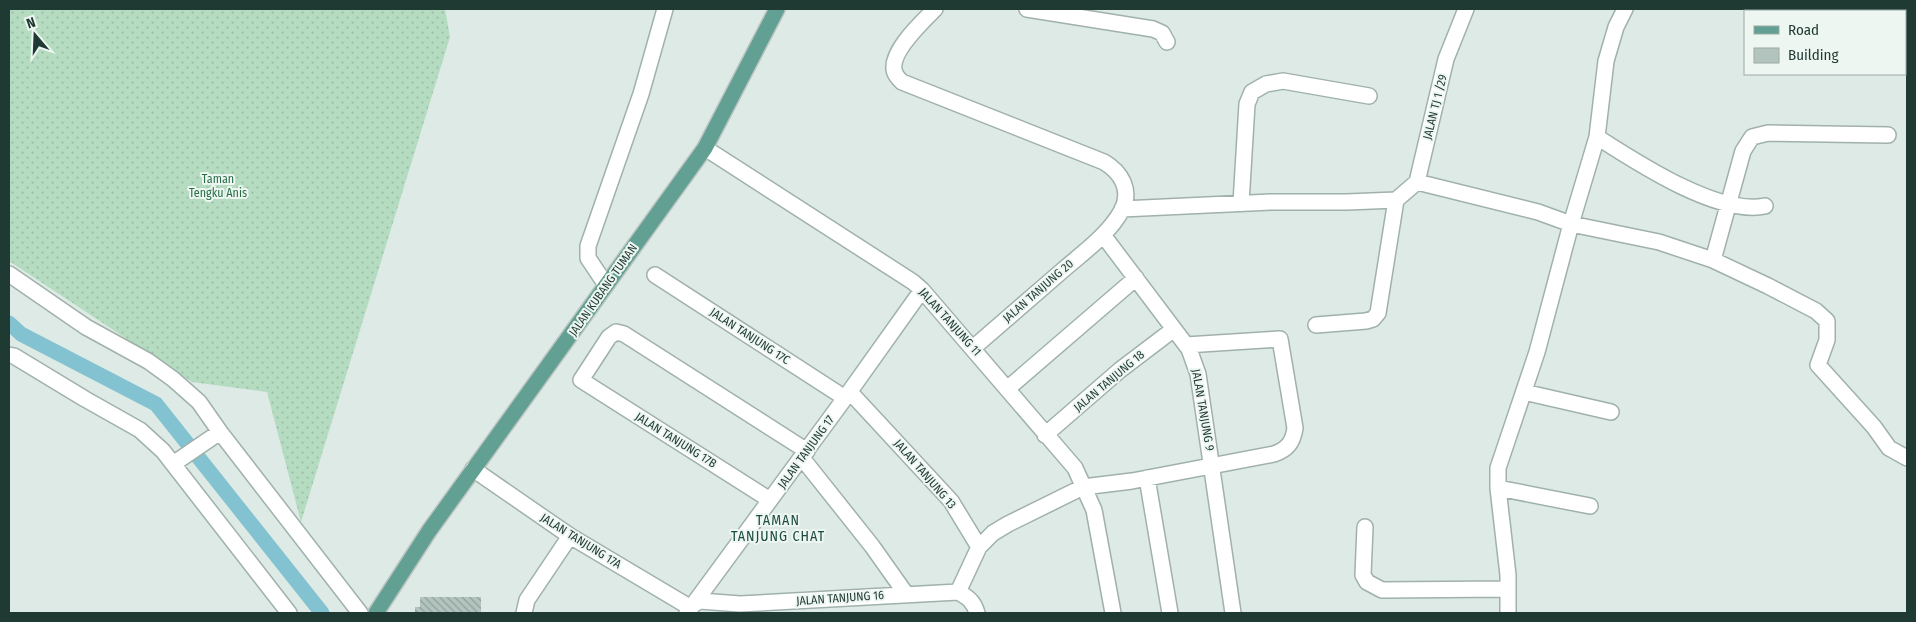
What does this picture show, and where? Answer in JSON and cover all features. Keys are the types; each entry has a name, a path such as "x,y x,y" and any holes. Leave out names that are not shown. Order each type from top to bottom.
{"main road":[{"name":"JALAN KUBANG TUMAN","path":"376,613 410,558 705,148 778,9"}],"street":[{"path":"606,285 588,258 588,246 641,94 665,9"},
{"path":"935,9 912,33 894,59 895,73 902,82 1104,162 1115,169 1123,180 1126,194 1122,209 1241,203 1396,200 1417,182 1530,210 1571,224 1659,242 1713,260 1816,311 1827,321 1827,340 1818,365 1874,427 1889,448 1907,458"},
{"path":"1027,9 1071,12 1153,29 1162,33 1167,42"},
{"name":"JALAN TJ 1 /29","path":"1417,182 1446,59 1466,9"},
{"path":"1508,613 1508,574 1498,488 1498,468 1540,344 1571,224 1597,137 1606,61 1616,27 1625,9"},
{"path":"1779,9 1796,10"},
{"path":"1241,203 1247,104 1252,92 1266,84 1283,81 1369,96"},
{"path":"1713,260 1743,151 1752,137 1768,133 1888,135"},
{"path":"1597,137 1671,182 1744,207 1765,206"},
{"name":"JALAN TANJUNG 11","path":"705,148 922,290 974,348 1074,468 1094,510 1113,613"},
{"path":"1316,325 1366,321 1373,319 1378,313 1396,200"},
{"name":"JALAN TANJUNG 20","path":"974,348 1103,235 1122,209"},
{"name":"JALAN TANJUNG 9","path":"1103,235 1186,344 1198,374 1233,613"},
{"path":"9,274 86,327 148,361 200,402 220,432 360,613"},
{"name":"JALAN TANJUNG 17C","path":"655,275 848,395"},
{"path":"1008,389 1136,278"},
{"name":"JALAN TANJUNG 17","path":"690,608 848,395 922,290"},
{"name":"JALAN TANJUNG 18","path":"1046,435 1120,370 1174,329"},
{"name":"JALAN TANJUNG 17B","path":"770,500 582,380 610,337 616,332 620,332 804,454"},
{"path":"977,613 973,602 967,596 958,592 979,547 1008,524 1083,487 1147,478 1274,454 1289,447 1294,439 1295,428 1280,339 1186,344"},
{"path":"9,355 14,356 140,430 163,451 178,461 290,613"},
{"path":"1524,392 1611,412"},
{"name":"JALAN TANJUNG 13","path":"848,395 951,501 979,547"},
{"path":"178,461 220,432"},
{"path":"804,454 906,594"},
{"name":"JALAN TANJUNG 17A","path":"473,469 570,536 690,608"},
{"path":"1147,478 1170,613"},
{"path":"1498,488 1590,506"},
{"path":"1365,527 1363,575 1367,582 1382,590 1508,589"},
{"path":"524,613 528,600 570,536"},
{"name":"JALAN TANJUNG 16","path":"690,608 700,601 815,606 906,594 958,592"}],"green space":[{"name":"Taman Tengku Anis","path":"9,9 445,9 450,37 301,522 267,392 192,382 9,261"}],"building":[{"path":"420,597 481,597 481,613 415,613 415,607 420,607"}],"waterway":[{"path":"9,323 21,334 156,404 322,613"}],"district":[{"name":"TAMAN TANJUNG CHAT","path":"778,528"}]}
